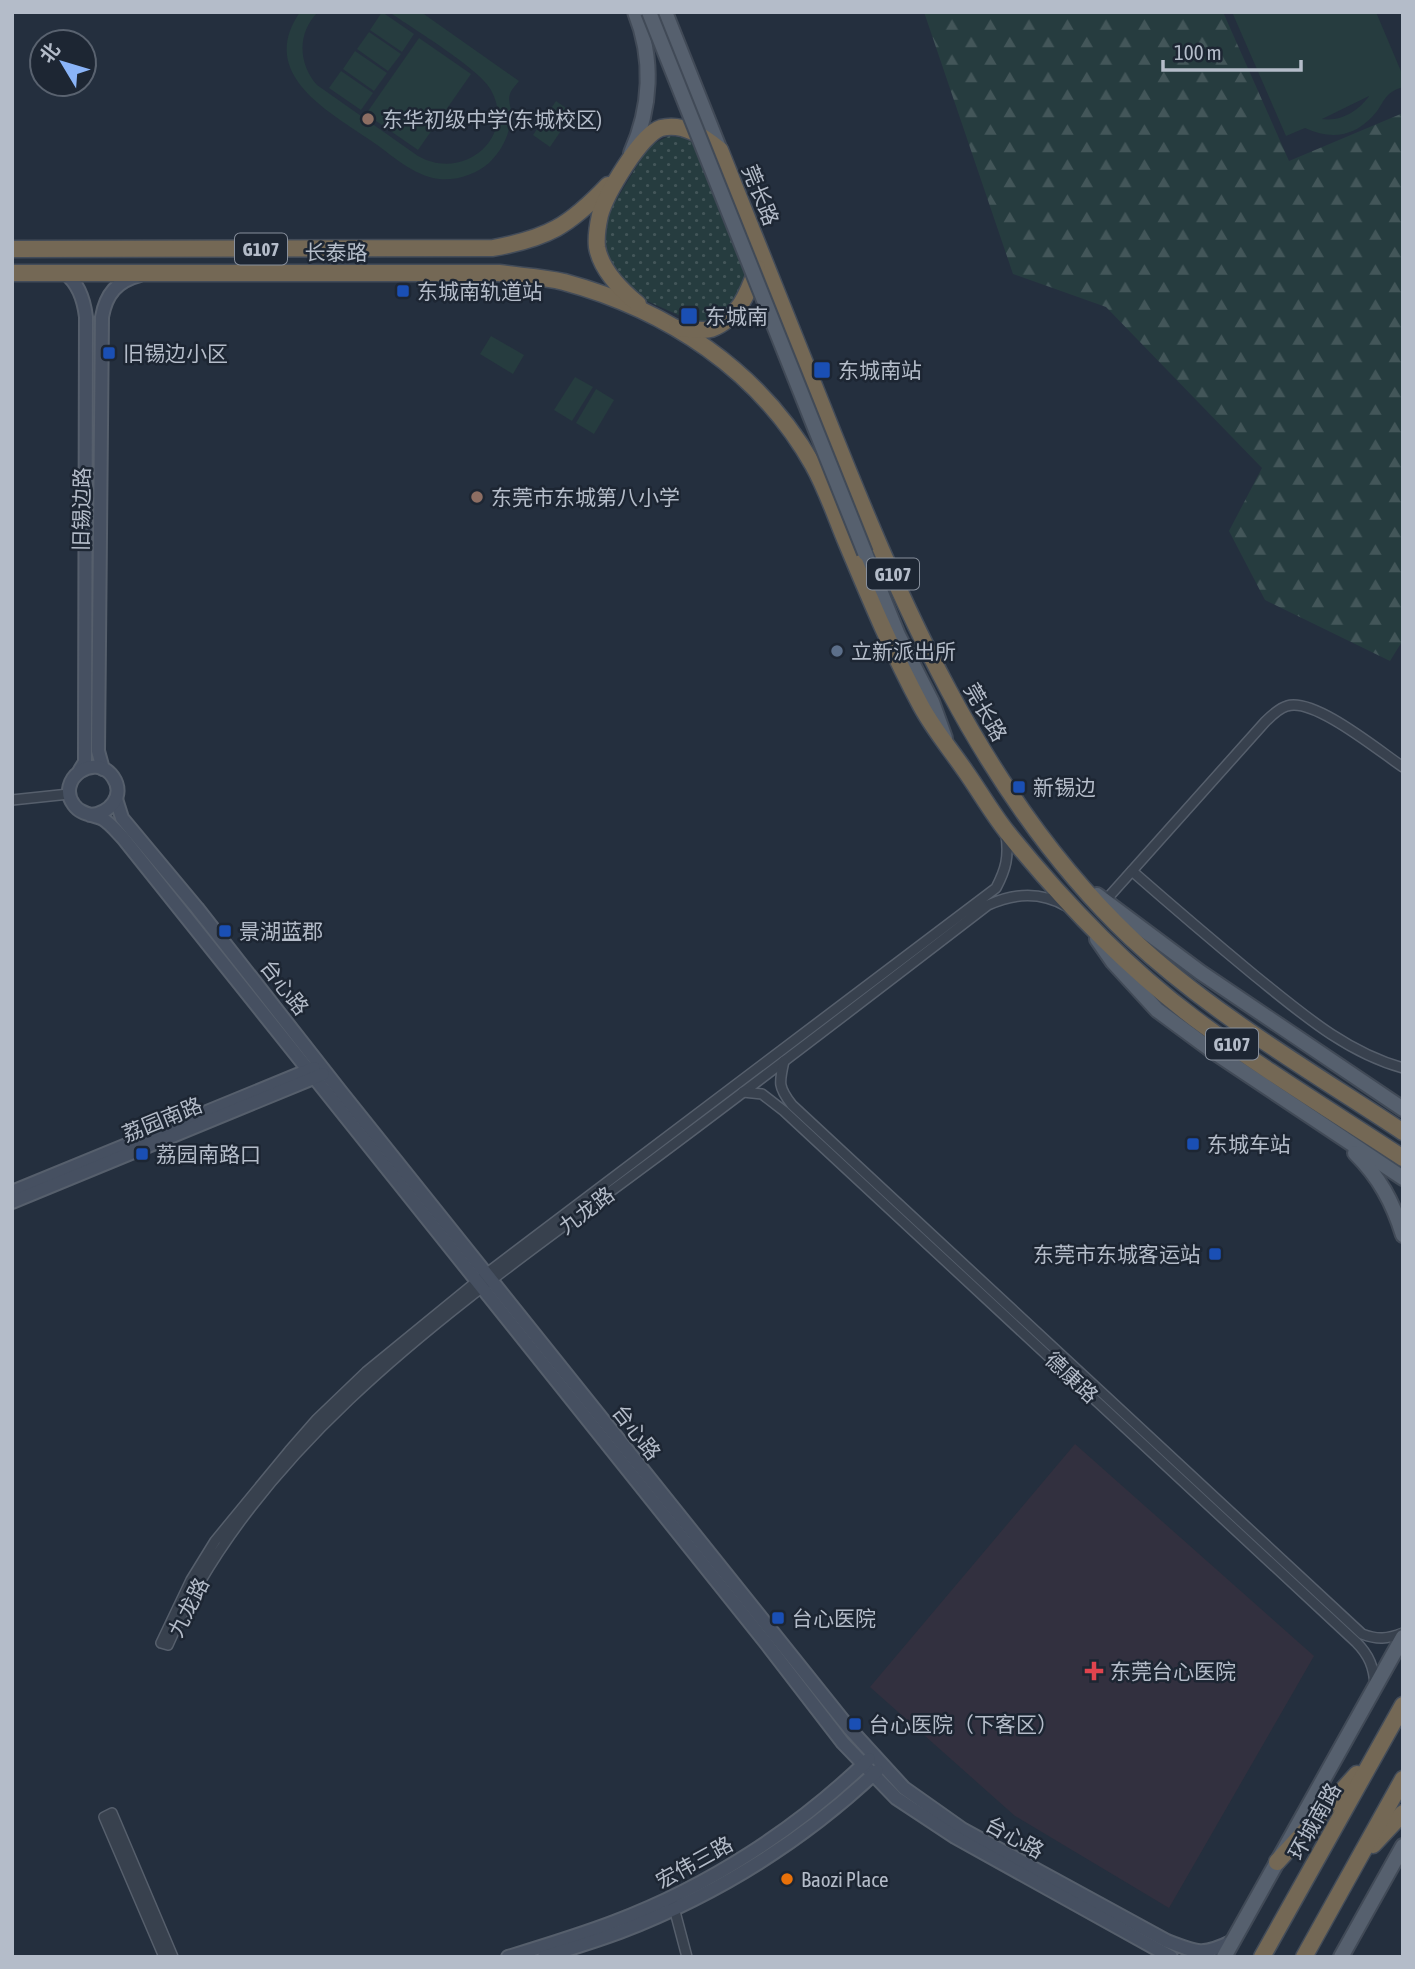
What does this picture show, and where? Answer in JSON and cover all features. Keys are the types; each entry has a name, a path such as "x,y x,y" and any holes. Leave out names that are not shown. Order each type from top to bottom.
{"highway":[{"name":"G107","path":"624,168 647,136 674,126 699,134 720,150"},
{"name":"莞长路","path":"720,150 877,539 933,662 985,754 1027,817 1078,881 1132,938 1207,1000 1403,1132"},
{"name":"长泰路","path":"12,249 492,248 523,243 548,234 588,206 624,168"},
{"path":"624,168 600,214 597,247 604,265 616,282 653,317"},
{"path":"674,328 709,330 734,314 748,293 757,268 757,241"},
{"name":"长泰路","path":"12,273 499,273 561,281 624,302 653,317"},
{"name":"莞长路","path":"653,317 703,344 730,364 776,412 798,441 814,467 878,616 922,708 1005,828 1077,912 1118,953 1194,1017 1403,1158"},
{"name":"环城南路","path":"1262,1957 1403,1705"},
{"path":"1277,1863 1375,1754"},
{"path":"1304,1957 1403,1779"},
{"path":"1355,1864 1403,1813"}],"main road":[{"path":"624,168 635,144 647,103 647,54 635,12"},
{"name":"莞长路","path":"649,12 898,635 932,702 949,750"},
{"name":"莞长路","path":"665,12 720,150"},
{"name":"旧锡边路","path":"65,273 80,292 86,317 85,762 80,770"},
{"name":"旧锡边路","path":"103,769 98,751 102,317 108,297 118,284 146,274"},
{"path":"92,766 103,769 113,776 116,799 106,811 90,815 76,808 69,794 72,779 80,770 92,766"},
{"name":"台心路","path":"116,799 122,818 205,918 318,1071"},
{"name":"台心路","path":"90,815 103,820 123,838 318,1071 485,1280 843,1743 962,1829 1167,1941 1196,1951 1212,1951 1233,1941"},
{"path":"1078,881 1200,972 1403,1109"},
{"path":"1077,912 1113,962 1157,1010 1213,1052 1403,1178"},
{"name":"荔园南路","path":"12,1192 318,1071"},
{"name":"荔园南路","path":"12,1202 318,1071"},
{"path":"1364,1082 1403,1099"},
{"path":"1334,1132 1380,1181 1393,1206 1403,1235"},
{"path":"1224,1957 1403,1635"},
{"name":"宏伟三路","path":"544,1957 619,1933 672,1903 772,1839 840,1787 868,1760"},
{"name":"台心路","path":"878,1770 896,1797 937,1826 1171,1957"},
{"name":"宏伟三路","path":"508,1957 672,1903 747,1871 780,1850 849,1797 878,1770"},
{"path":"1341,1957 1403,1846"}],"street":[{"path":"1105,901 1265,722 1275,712 1289,705 1306,705 1322,712 1403,766"},
{"path":"12,800 69,794"},
{"name":"九龙路","path":"1005,828 1007,869 996,888 485,1280 366,1372 289,1451 215,1541 191,1580 161,1643 168,1646 198,1584 222,1545 317,1432 372,1378 485,1280 785,1061 988,905 1026,894 1058,902 1077,912"},
{"path":"1132,871 1293,1007 1359,1052 1403,1068"},
{"name":"德康路","path":"785,1061 780,1079 781,1090 792,1105 1243,1525 1362,1634 1375,1639 1403,1635"},
{"name":"德康路","path":"743,1092 762,1094 779,1106 1356,1642 1372,1663 1375,1686"},
{"path":"164,1957 108,1815 173,1957"},
{"path":"672,1903 687,1957"}],"shaded area":[{"name":"东莞台心医院","path":"1075,1444 1314,1656 1169,1908 1015,1816 870,1687"}],"green space":[{"path":"300,12 318,12 306,29 302,48 306,67 317,85 418,156 435,163 468,159 481,151 491,139 497,124 497,108 491,90 474,71 389,12 421,12 519,81 509,96 510,124 499,151 484,167 453,179 429,177 403,164 318,103 292,72 287,54 289,34"},
{"path":"382,12 414,34 402,52 370,30"},
{"path":"924,12 1223,12 1289,161 1403,113 1403,640 1390,661 1265,600 1229,531 1262,468 1106,307 1013,274"},
{"path":"1232,12 1376,12 1403,76 1403,87 1391,92 1364,124 1348,133 1331,135 1305,128 1286,136","holes":["1369,96 1342,117 1322,119"]},
{"path":"369,32 401,54 388,71 357,49"},
{"path":"419,38 471,74 418,150 366,114"},
{"path":"355,51 387,73 374,91 343,69"},
{"path":"341,71 373,93 361,110 329,88"},
{"path":"556,101 573,113 550,147 533,135"},
{"path":"669,136 706,145 719,161 753,240 754,260 735,303 719,319 703,326 647,301 626,288 609,265 605,237 606,217 649,146"},
{"path":"491,336 524,355 513,374 480,354"},
{"path":"575,377 593,387 572,421 554,410"},
{"path":"596,389 614,400 594,434 576,423"}],"place":[{"name":"东华初级中学(东城校区)","path":"368,119"},
{"name":"东城南轨道站","path":"403,291"},
{"name":"东城南","path":"689,316"},
{"name":"旧锡边小区","path":"109,353"},
{"name":"东城南站","path":"822,370"},
{"name":"东莞市东城第八小学","path":"477,497"},
{"name":"立新派出所","path":"837,651"},
{"name":"新锡边","path":"1019,787"},
{"name":"景湖蓝郡","path":"225,931"},
{"name":"东城车站","path":"1193,1144"},
{"name":"荔园南路口","path":"142,1154"},
{"name":"东莞市东城客运站","path":"1215,1254"},
{"name":"台心医院","path":"778,1618"},
{"name":"东莞台心医院","path":"1094,1671"},
{"name":"台心医院（下客区）","path":"855,1724"},
{"name":"Baozi Place","path":"787,1879"}]}
